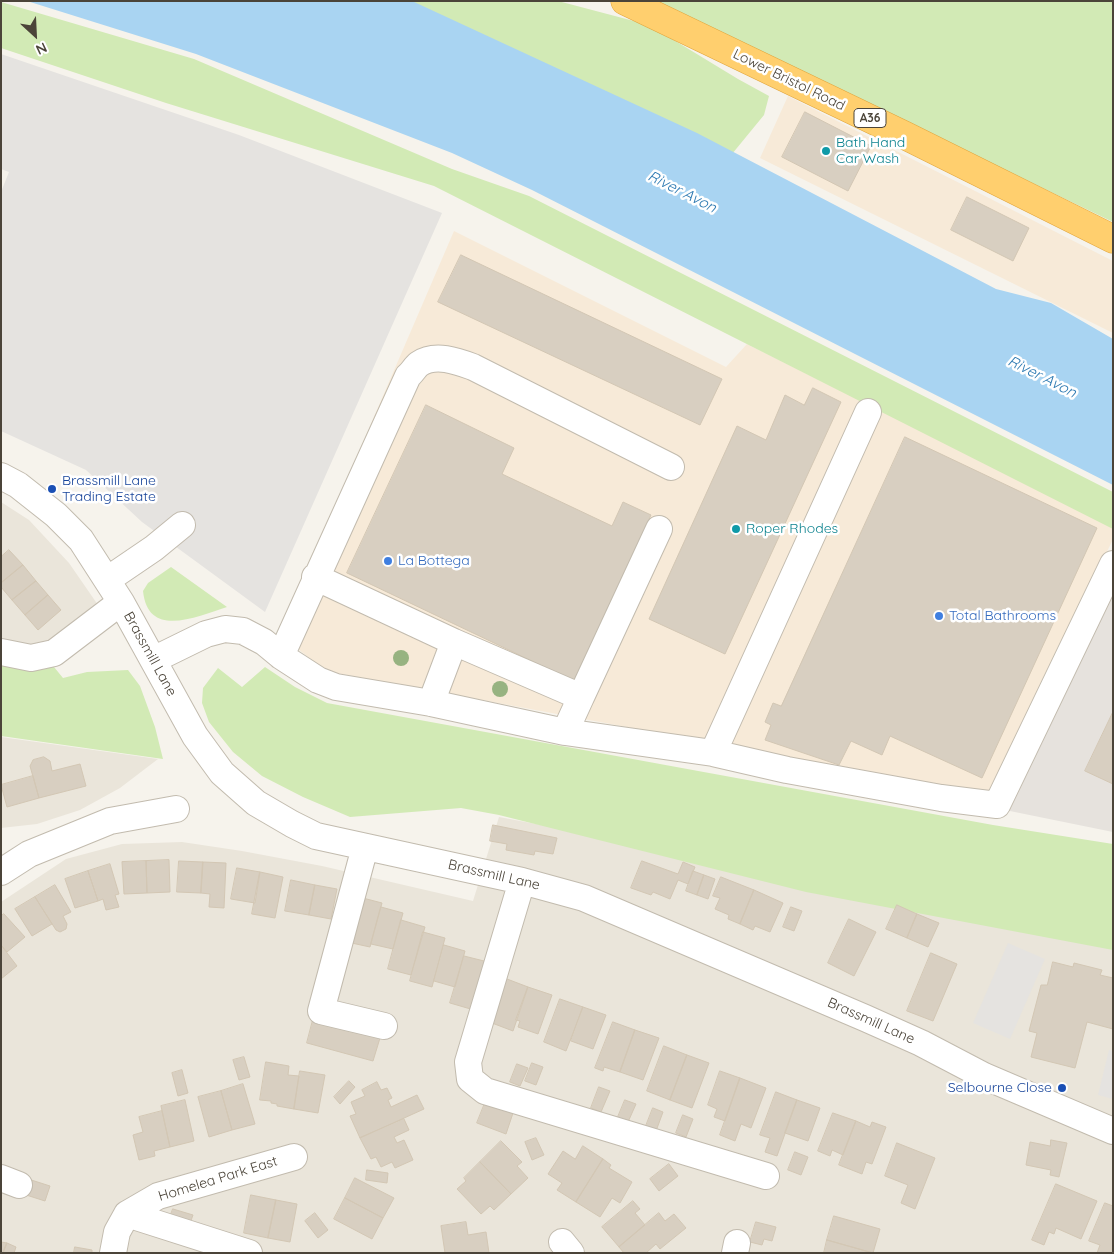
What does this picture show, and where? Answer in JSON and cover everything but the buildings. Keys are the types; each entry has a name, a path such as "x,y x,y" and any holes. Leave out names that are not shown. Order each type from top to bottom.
{"highway":[{"name":"Lower Bristol Road","path":"625,1 904,135 1113,239"}],"street":[{"path":"281,656 315,577 408,376 419,364 433,359 452,359 473,367 671,467"},
{"path":"714,753 868,412"},
{"name":"Brassmill Lane","path":"1,476 18,485 56,515 81,540 114,591 194,736 222,773 256,803 316,836 522,881 584,898 865,1018 921,1043 984,1076 1113,1131"},
{"path":"1,652 31,658 54,653 154,548 182,525"},
{"path":"565,732 659,529"},
{"path":"153,660 206,634 225,629 243,630 264,642 281,656 318,680 336,687 431,703 565,732 714,753 787,770 941,798 997,806 1113,564"},
{"path":"315,577 454,642 581,697"},
{"path":"431,703 454,642"},
{"path":"1,872 29,854 110,821 176,809"},
{"path":"1,847 29,854"},
{"path":"365,847 321,1011 384,1026"},
{"path":"522,881 468,1062 470,1080 484,1091 766,1176"},
{"name":"Homelea Park East","path":"128,1214 158,1196 294,1157"},
{"path":"113,1253 117,1232 128,1214 249,1253"}],"shaded area":[{"path":"1,54 239,135 442,213 265,612 142,522 86,470 1,431 1,192 9,172 1,169"},
{"path":"788,96 1113,261 1113,333 760,158"},
{"path":"454,231 726,367 747,344 1113,526 1113,539 992,795 326,671 280,635"},
{"path":"1,502 29,520 69,563 98,605 42,648 1,644"},
{"path":"1113,595 1113,832 1005,810"},
{"path":"1,737 158,759 120,788 80,810 37,824 1,828"},
{"path":"499,817 835,880 1113,943 1113,1253 1,1253 1,902 66,859 122,844 182,842 322,866 473,901"},
{"path":"1008,943 1045,959 1010,1039 973,1023"},
{"path":"1109,1050 1113,1051 1113,1099 1098,1095"}],"green space":[{"path":"370,1 558,1 649,25 769,96 764,115 723,165"},
{"path":"656,1 1113,1 1113,222"},
{"path":"1,2 194,59 452,169 529,196 1113,492 1113,529 434,186 166,103 1,48"},
{"path":"171,567 227,607 189,619 176,621 164,620 154,615 147,606 143,591 148,583"},
{"path":"1,658 42,662 54,667 63,678 87,672 128,670 140,686 155,727 163,759 1,736"},
{"path":"265,667 295,687 327,703 993,825 1113,844 1113,950 806,892 499,815 461,808 350,817 303,797 262,776 233,752 209,722 202,703 203,688 218,668 242,687"}],"water":[{"name":"River Avon","path":"27,1 412,1 697,133 996,289 1051,303 1113,339 1113,485 532,190 452,153 196,54"}],"place":[{"name":"Bath Hand Car Wash","path":"826,151"},
{"name":"Brassmill Lane Trading Estate","path":"52,489"},
{"name":"Roper Rhodes","path":"736,529"},
{"name":"La Bottega","path":"388,561"},
{"name":"Total Bathrooms","path":"939,616"},
{"name":"Selbourne Close","path":"1062,1088"}]}
